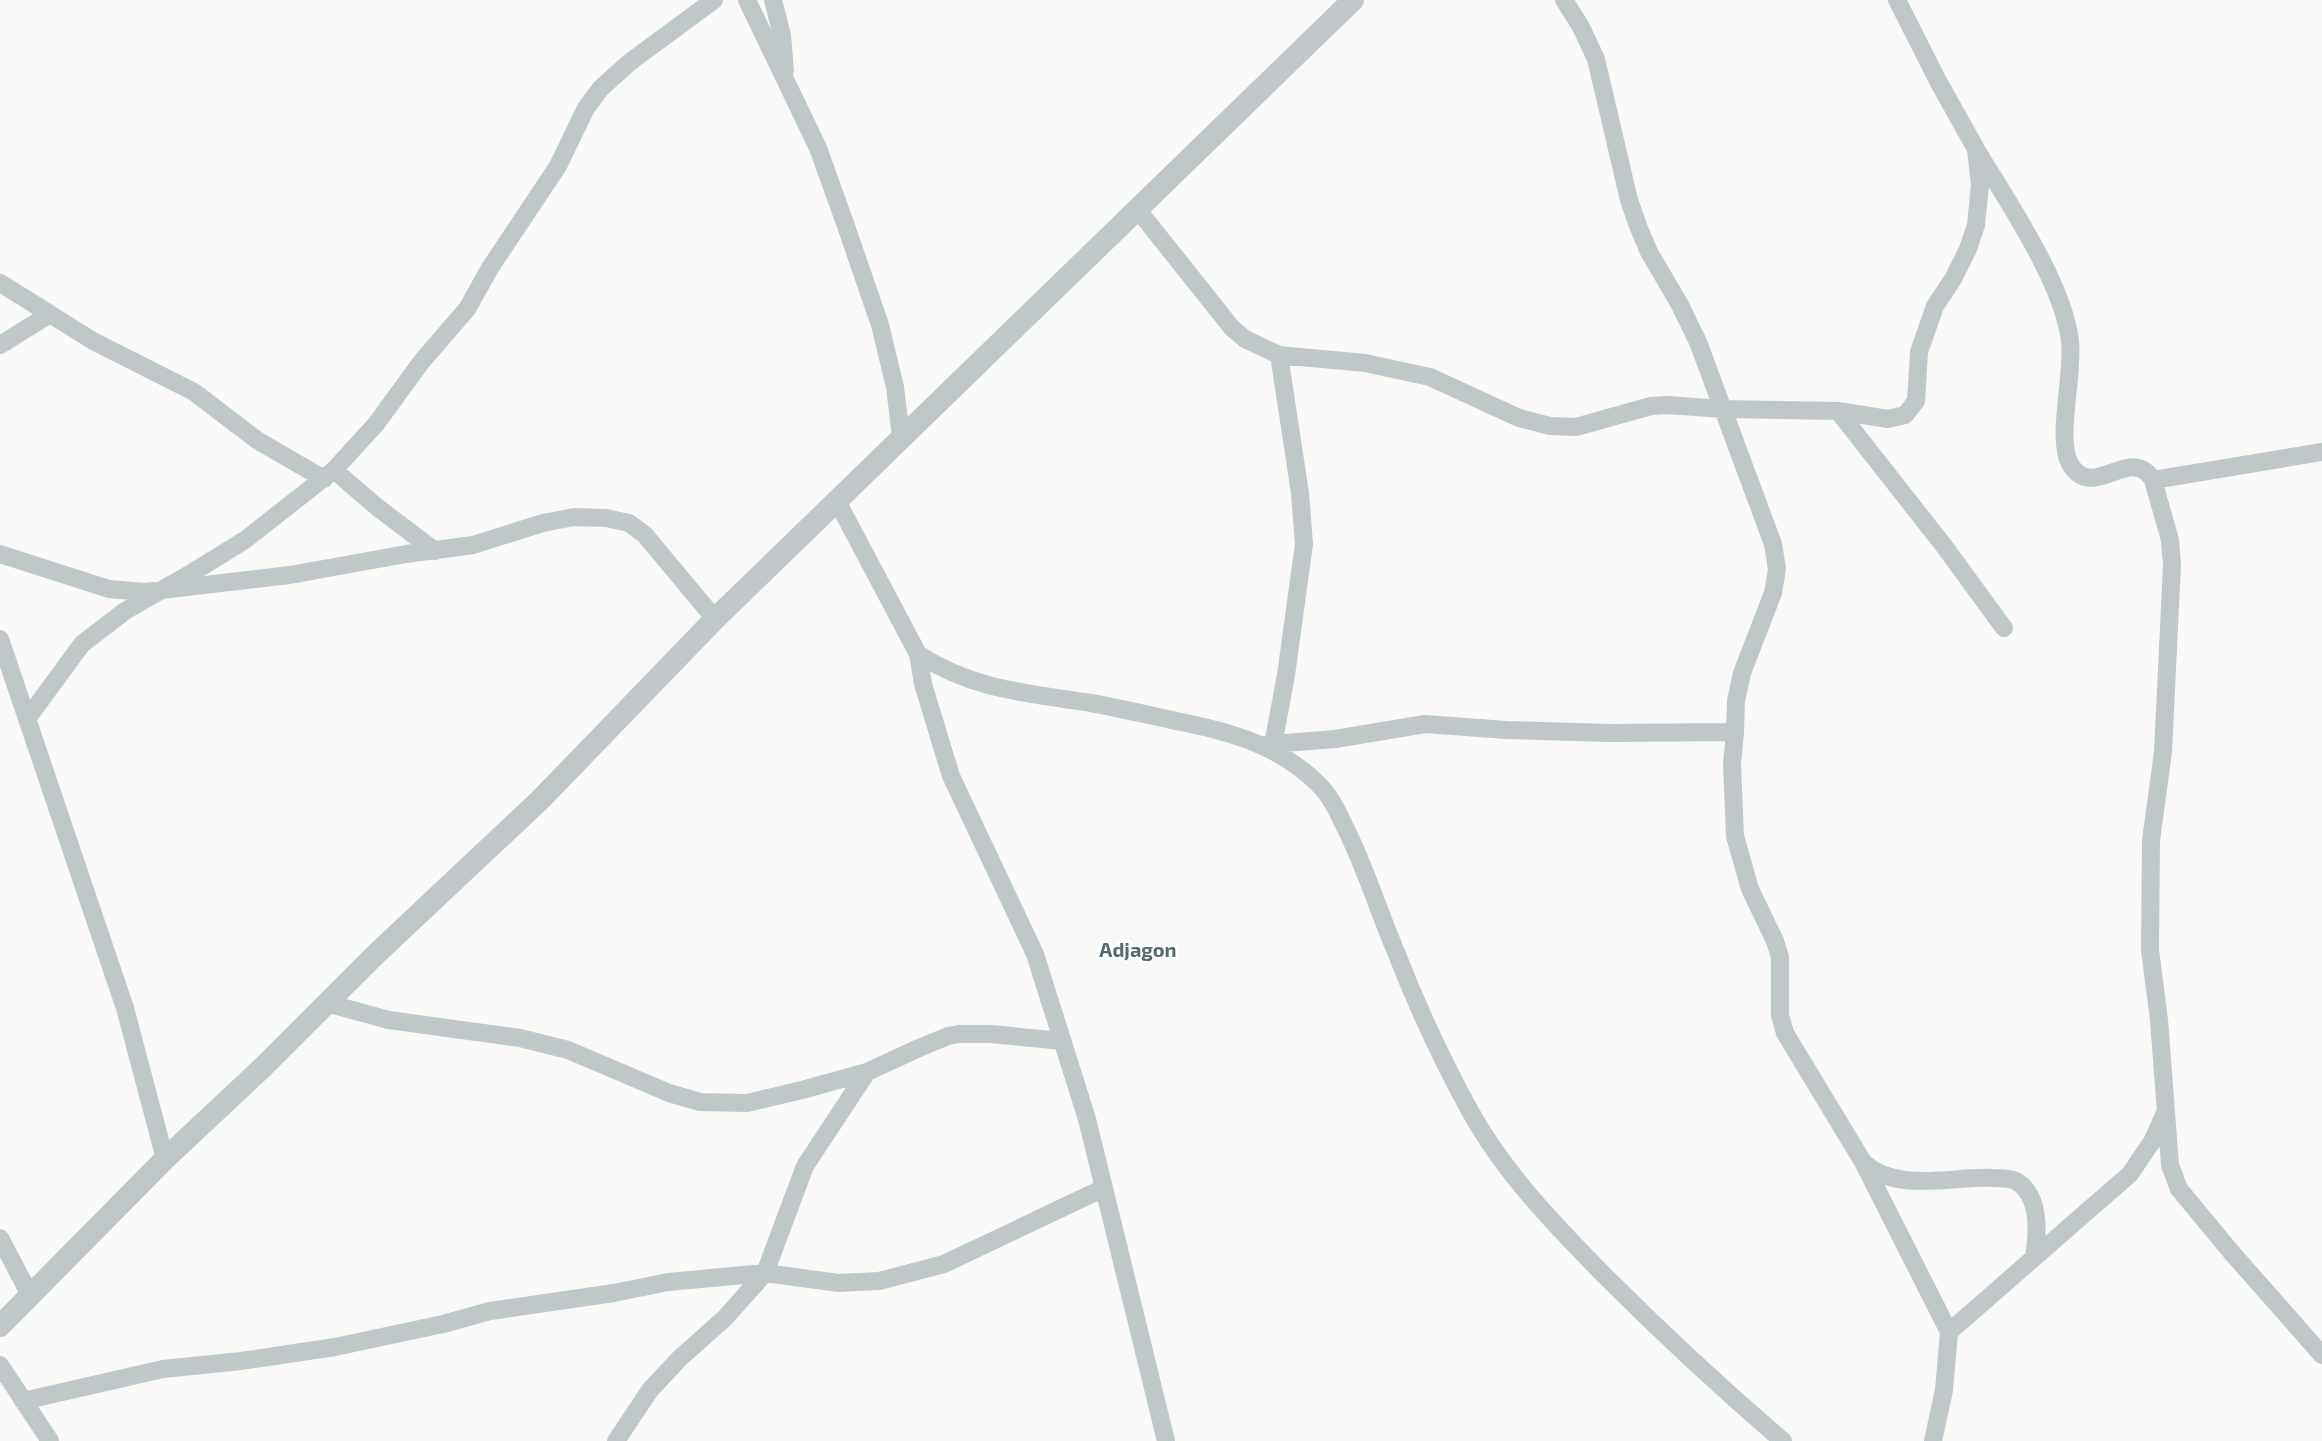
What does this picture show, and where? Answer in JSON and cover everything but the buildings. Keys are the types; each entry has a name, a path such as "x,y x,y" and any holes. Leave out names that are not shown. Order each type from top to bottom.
{"street":[{"path":"27,720 91,635 125,610 162,591 245,540 329,474 376,424 422,361 467,309 490,267 558,166 586,108 601,88 630,62 714,0"},
{"path":"747,0 818,148 880,325 895,387 901,437"},
{"path":"773,0 782,36 786,78"},
{"path":"0,1326 165,1159 540,800 715,619 1353,0"},
{"path":"1564,0 1581,27 1596,59 1629,200 1638,226 1648,252 1680,305 1698,342 1773,544 1777,569 1773,593 1742,673 1736,701 1732,764 1735,836 1750,889 1775,941 1780,957 1780,1015 1785,1033 1863,1162 1949,1332 1944,1390 1933,1441"},
{"path":"1897,0 1938,81 2048,275 2064,311 2070,341 2071,366 2064,438 2065,452 2071,465 2077,473 2100,478 2124,468 2138,467 2148,472 2153,480 2170,540 2172,565 2163,752 2151,840 2150,950 2159,1020 2170,1166 2179,1189 2322,1355"},
{"path":"1138,210 1232,328 1245,339 1279,355 1365,363 1430,377 1519,418 1550,426 1576,427 1651,406 1690,405 1724,409 1838,411 1888,419 1905,415 1916,401 1919,352 1935,306 1953,279 1968,249 1976,225 1980,199 1976,149"},
{"path":"0,283 93,341 194,392 257,440 329,474 435,551"},
{"path":"0,345 50,314"},
{"path":"1267,745 1286,675 1304,544 1300,493 1279,355"},
{"path":"1838,411 1944,546 2004,628"},
{"path":"2153,480 2322,452"},
{"path":"837,501 918,654 923,684 951,776 1035,954 1087,1119 1166,1441"},
{"path":"0,554 109,589 162,591 290,576 473,545 543,523 574,517 606,518 628,523 645,535 715,619"},
{"path":"0,639 125,1008 165,1159"},
{"path":"918,654 972,681 1015,692 1092,703 1236,735 1267,745 1318,783 1332,801 1372,885 1395,952 1436,1043 1471,1112 1509,1173 1558,1229 1709,1378 1783,1441"},
{"path":"1267,745 1335,739 1425,724 1506,730 1610,733 1735,732"},
{"path":"326,1003 389,1020 520,1038 568,1050 669,1093 700,1102 747,1103 802,1090 867,1072 938,1040 959,1034 991,1034 1062,1041"},
{"path":"616,1441 650,1390 680,1358 725,1318 765,1273 805,1166 867,1072"},
{"path":"1949,1332 2130,1174 2153,1140 2165,1111"},
{"path":"1863,1162 1874,1172 1907,1179 1937,1180 1981,1177 2015,1181 2028,1193 2035,1209 2037,1228 2034,1257"},
{"path":"22,1401 163,1370 335,1347 443,1324 490,1311 668,1282 765,1273 839,1284 879,1281 944,1264 1104,1188"},
{"path":"0,1238 30,1295"},
{"path":"0,1365 50,1441"}],"district":[{"name":"Adjagon","path":"1138,949"}]}
